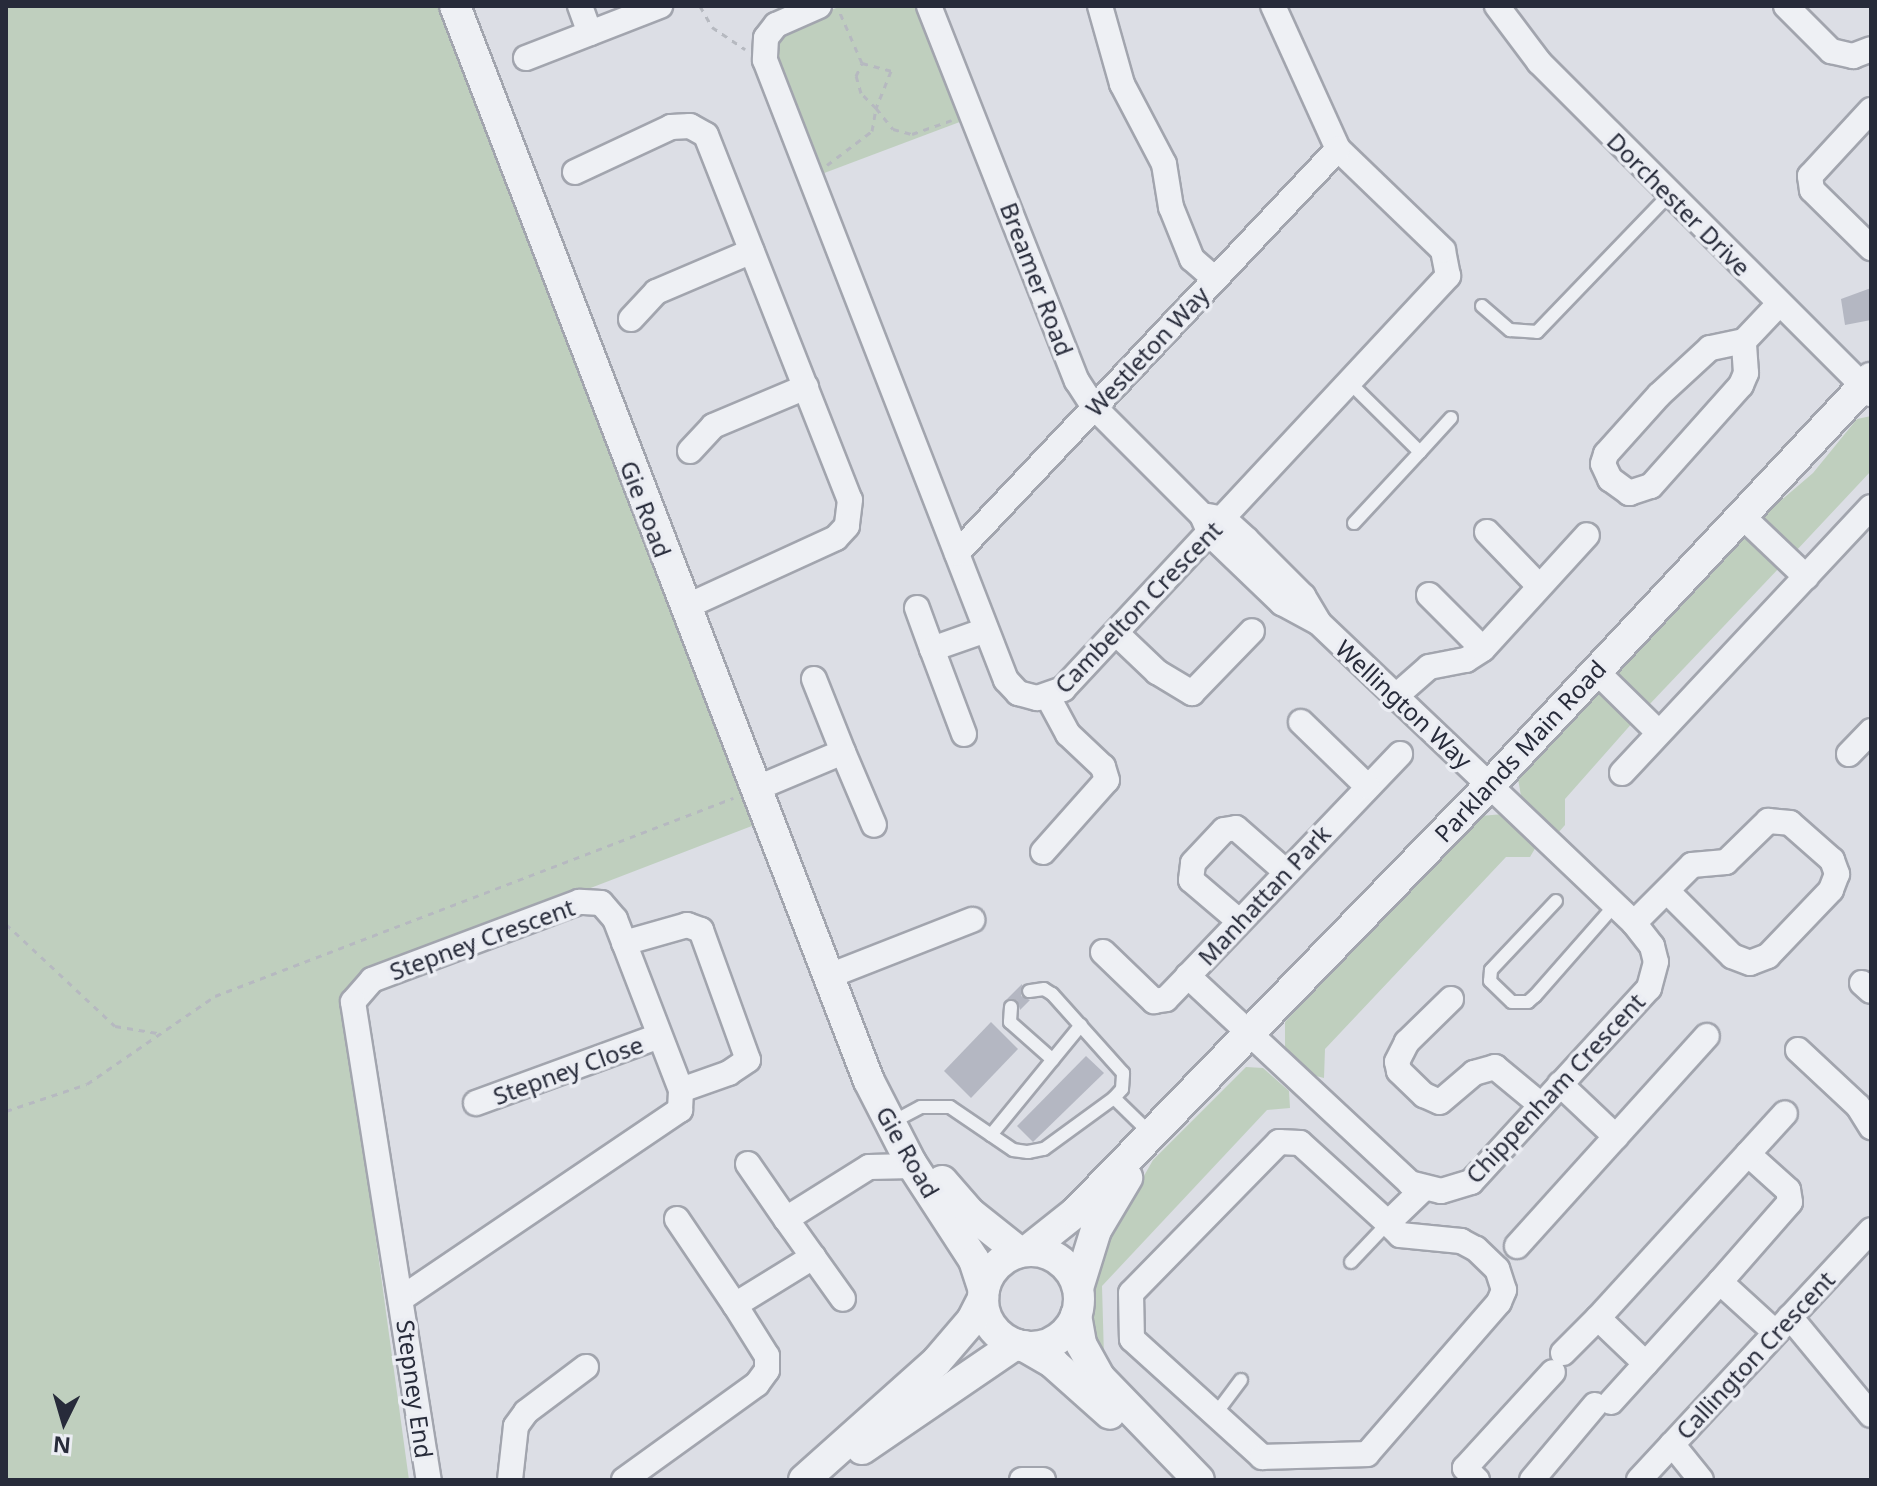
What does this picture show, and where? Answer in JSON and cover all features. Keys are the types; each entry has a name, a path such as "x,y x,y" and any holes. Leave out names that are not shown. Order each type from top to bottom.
{"street":[{"name":"Gie Road","path":"455,6 682,602 842,1010 896,1121 913,1166 974,1260 983,1294"},
{"path":"580,6 590,33"},
{"path":"526,58 660,6"},
{"path":"764,53 776,25 819,6"},
{"name":"Breamer Road","path":"929,6 1077,381 1094,407 1212,523"},
{"path":"1100,6 1122,84 1164,164 1171,207 1192,259 1215,279"},
{"name":"Cambelton Crescent","path":"764,53 1011,688 1028,697 1048,697 1063,689 1212,523 1351,384 1443,286 1448,264 1443,250 1338,149 1273,6"},
{"name":"Dorchester Drive","path":"1497,6 1539,62 1779,304 1868,386"},
{"path":"1786,6 1835,53 1859,55 1871,49"},
{"path":"1871,110 1810,176 1812,190 1871,248"},
{"path":"575,172 671,127 699,129 713,149 850,500 847,526 836,538 735,583 682,602"},
{"name":"Westleton Way","path":"957,553 1338,149"},
{"path":"631,319 656,292 752,251"},
{"path":"1744,341 1746,373 1741,385 1651,486 1629,493 1610,479 1603,464 1606,454 1659,395 1710,348 1744,341 1779,304"},
{"name":"Parklands Main Road","path":"1023,1251 1066,1222 1158,1131 1489,786 1741,515 1868,386"},
{"path":"690,451 713,426 806,387"},
{"path":"1622,773 1871,507"},
{"path":"1741,515 1806,577"},
{"name":"Wellington Way","path":"1212,523 1282,603 1319,623 1489,786"},
{"path":"1487,532 1539,586"},
{"path":"1396,696 1429,667 1466,660 1483,649 1587,535"},
{"path":"1429,595 1483,649"},
{"path":"917,608 964,734"},
{"path":"932,649 986,630"},
{"path":"1116,633 1157,672 1192,693 1252,631"},
{"path":"1596,671 1659,733"},
{"path":"814,679 874,825"},
{"path":"1043,852 1107,780 1103,767 1068,734 1048,697"},
{"path":"1301,722 1368,787"},
{"path":"1849,754 1871,731"},
{"path":"755,789 843,752"},
{"name":"Manhattan Park","path":"1248,1035 1188,976 1284,870 1400,754"},
{"name":"Chippenham Crescent","path":"1422,1190 1441,1191 1471,1182 1649,988 1656,962 1652,946 1634,923 1489,786"},
{"path":"1634,923 1667,891 1696,863 1726,862 1757,828 1775,819 1796,828 1832,860 1837,874 1831,890 1768,956 1750,963 1732,956 1667,891"},
{"path":"1239,921 1191,880 1193,863 1224,830 1236,828 1284,870"},
{"name":"Stepney Crescent","path":"402,1298 353,1014 359,989 587,901 612,912 681,1090"},
{"path":"829,976 972,920"},
{"path":"402,1298 672,1120 682,1104 681,1090 729,1073 748,1060 701,930 687,925 624,943"},
{"path":"1103,952 1154,1001 1166,999 1188,976"},
{"path":"1451,999 1407,1042 1397,1062 1399,1071 1424,1095 1440,1102 1474,1073 1495,1067 1541,1105"},
{"path":"1248,1035 1422,1190 1388,1223"},
{"name":"Stepney Close","path":"476,1103 659,1036"},
{"path":"1517,1246 1707,1036"},
{"path":"1798,1050 1864,1099 1871,1127"},
{"path":"1560,1084 1616,1137"},
{"path":"1465,1476 1558,1363 1785,1113"},
{"name":"Gie Road","path":"896,1121 970,1213 1023,1251"},
{"path":"786,1219 869,1167 896,1121"},
{"name":"Parklands Main Road","path":"1077,1302 1103,1217 1158,1131"},
{"path":"1279,1142 1300,1143 1388,1223 1400,1235 1461,1241 1476,1249 1497,1269 1504,1290 1499,1302 1367,1454 1273,1460 1262,1457 1135,1346 1131,1293 1279,1142"},
{"path":"1532,1480 1603,1404 1646,1364 1790,1202 1788,1190 1748,1154"},
{"path":"748,1164 843,1299"},
{"path":"869,1167 913,1166"},
{"path":"624,1480 757,1384 767,1370 767,1356 677,1219"},
{"name":"Callington Crescent","path":"1639,1480 1871,1230"},
{"path":"805,1480 937,1361 972,1320 995,1266 1023,1251 1062,1262 1077,1302 1081,1344 1100,1378 1199,1480"},
{"path":"735,1305 813,1257"},
{"path":"1720,1282 1782,1325 1871,1415"},
{"path":"983,1294 991,1325 1069,1377 1183,1480"},
{"name":"Stepney End","path":"402,1298 429,1480"},
{"path":"805,1480 857,1452 1020,1345 1053,1341 1077,1302"},
{"path":"1598,1318 1646,1364"},
{"path":"510,1480 516,1426 526,1412 586,1367"},
{"path":"1672,1444 1701,1480"},
{"path":"1022,1480 1043,1480"}],"lane":[{"path":"1482,306 1510,330 1537,332 1669,195"},
{"path":"1351,384 1420,452"},
{"path":"1354,523 1451,418"},
{"path":"1556,901 1491,970 1490,981 1512,1002 1528,1002 1535,996 1615,905"},
{"path":"896,1121 921,1107 950,1107 1013,1150 1044,1149 1114,1098 1122,1089 1123,1073 1044,989 1029,991"},
{"path":"1011,1007 1010,1022 1053,1060"},
{"path":"991,1135 1081,1025"},
{"path":"1114,1098 1158,1131"},
{"path":"1351,1262 1388,1223"},
{"path":"1214,1416 1241,1380"}],"path":[{"path":"700,6 717,32 743,48 764,53"},
{"path":"837,6 862,63 856,76 861,93 893,129 912,134 972,114"},
{"path":"809,173 843,157 872,131 876,108 891,71 862,63"},
{"path":"6,1111 87,1084 215,996 755,789"},
{"path":"6,924 115,1026 157,1033"}],"green space":[{"path":"6,6 447,6 757,824 362,976 345,1013 409,1480 6,1480"},
{"path":"842,6 921,6 965,120 819,175 777,67 776,44 791,24"},
{"path":"1871,416 1871,471 1795,552 1765,523 1764,515 1813,473 1857,419"},
{"path":"1743,537 1780,567 1647,707 1618,680 1616,669"},
{"path":"1595,692 1605,693 1634,721 1565,799 1565,825 1558,833 1521,796 1518,779"},
{"path":"1504,814 1537,845 1530,857 1506,857 1325,1049 1324,1078 1316,1076 1285,1047 1285,1022 1470,824 1480,816"},
{"path":"1246,1067 1263,1068 1289,1091 1290,1108 1267,1110 1102,1286 1104,1357 1096,1348 1089,1319 1104,1246 1153,1160"}],"building":[{"path":"1871,288 1871,320 1845,325 1841,299"},
{"path":"1022,984 1021,996 1030,1000 1020,1010 1017,1000 1007,999"},
{"path":"991,1022 1018,1049 971,1098 944,1071"},
{"path":"1086,1056 1104,1073 1033,1142 1017,1126"}]}
